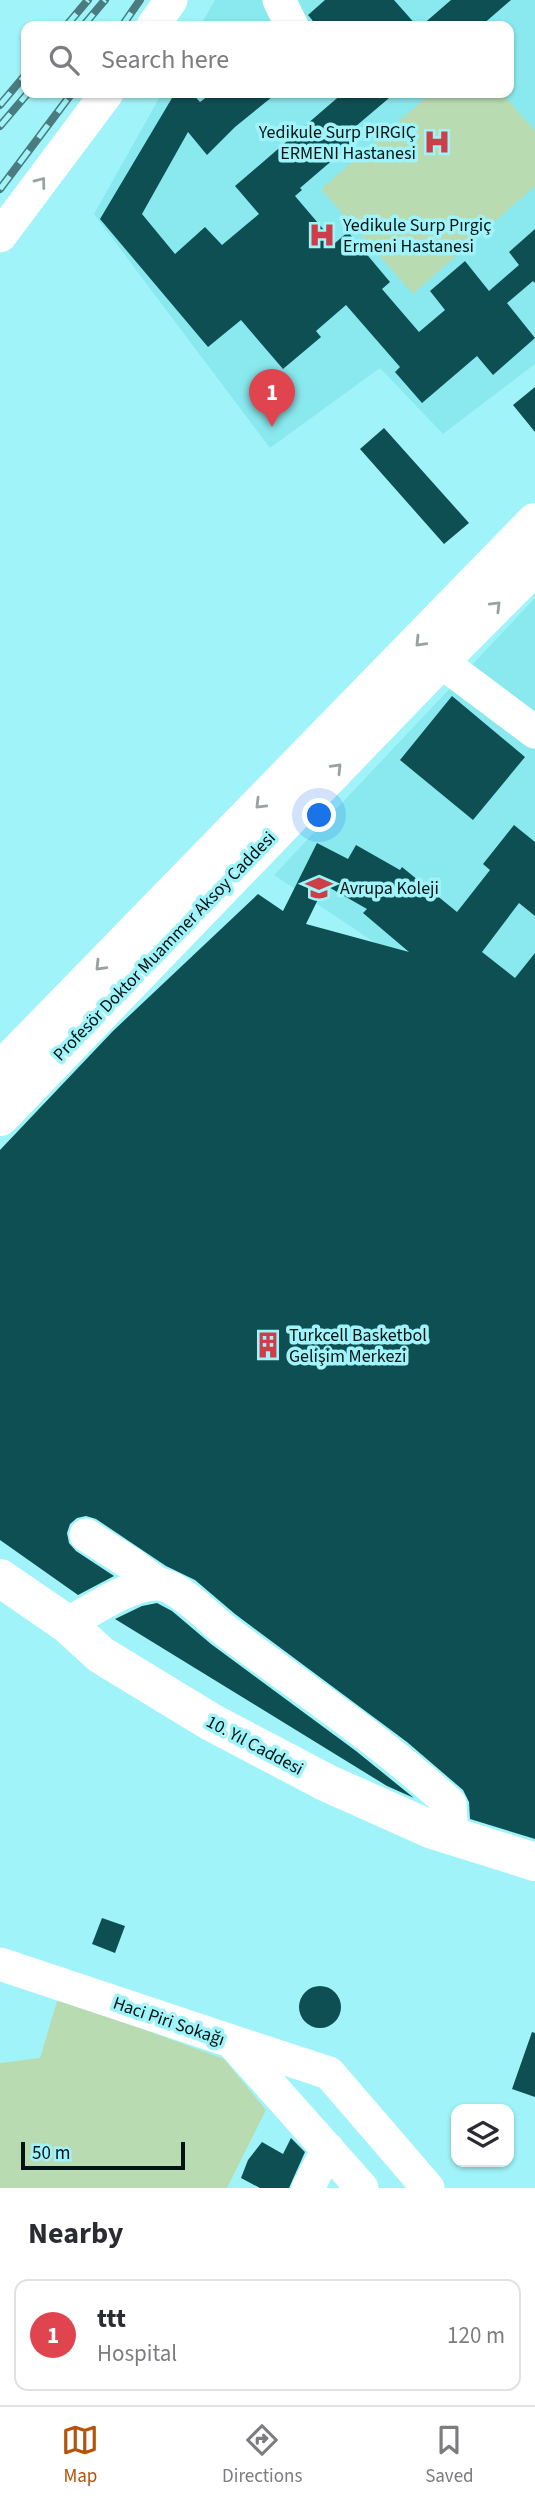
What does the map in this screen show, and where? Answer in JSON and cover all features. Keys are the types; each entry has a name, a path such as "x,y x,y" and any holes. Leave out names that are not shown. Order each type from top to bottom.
{"main road":[{"name":"Profesör Doktor Muammer Aksoy Caddesi","path":"0,1071 535,522"},
{"name":"Profesör Doktor Muammer Aksoy Caddesi","path":"0,1117 535,566"},
{"name":"10. Yıl Caddesi","path":"0,1578 67,1624 101,1655 211,1722 327,1783 430,1829 535,1862"},
{"name":"10. Yıl Caddesi","path":"0,1607 104,1684 229,1760 400,1840 535,1888"}],"street":[{"path":"156,21 171,0"},
{"path":"279,0 290,21"},
{"path":"0,236 103,98"},
{"path":"440,661 535,732"},
{"path":"86,1535 158,1584 173,1588 223,1629 405,1763 450,1804 452,1836"},
{"path":"67,1624 135,1588 158,1584"},
{"name":"Haci Piri Sokağı","path":"0,1964 231,2041 362,2188"},
{"path":"231,2041 329,2073 428,2188"},
{"path":"308,2188 328,2149"}],"shaded area":[{"name":"Yedikule Surp Pırgiç Ermeni Hastanesi","path":"215,0 535,0 535,364 443,434 380,368 270,448 94,214 159,98 514,98 514,21 203,21"},
{"path":"535,598 535,1062 405,963 274,875"}],"green space":[{"path":"425,98 506,98 535,131 535,186 413,294 321,189"},
{"path":"58,1998 224,2059 266,2110 227,2188 0,2188 0,2063 40,2058"}],"building":[{"path":"325,0 394,0 413,21 313,21 308,15"},
{"path":"451,0 511,0 487,21 427,21"},
{"path":"172,98 196,98 200,102 205,98 271,98 235,127 207,155 188,132 142,214 175,254 205,227 222,245 259,214 235,186 337,98 389,98 349,132 356,140 300,188 302,190 295,196 335,243 348,232 390,282 382,289 419,332 445,310 430,291 465,261 489,291 519,265 509,252 535,229 535,283 533,281 507,303 535,338 493,375 477,356 422,403 395,372 400,367 346,305 316,331 321,337 283,369 241,320 208,347 100,219"},
{"path":"535,387 535,432 513,405"},
{"path":"384,428 469,523 444,544 360,449"},
{"path":"452,696 525,757 473,820 400,760"},
{"name":"Turkcell Basketbol Gelişim Merkezi","path":"514,825 535,842 535,916 519,903 482,952 515,978 535,953 535,1839 470,1819 469,1802 463,1790 407,1742 235,1614 195,1580 166,1566 96,1519 86,1516 77,1518 70,1524 67,1533 69,1543 76,1551 114,1576 78,1595 0,1540 0,1150 113,1031 258,894 283,911 317,843 348,859 356,845 400,870 402,867 457,912 490,870 483,864","holes":["325,885 367,909 363,913 409,952 306,924"]},
{"path":"157,1603 172,1611 211,1644 356,1751 414,1798 387,1786 115,1619 142,1606"},
{"path":"102,1918 125,1926 115,1953 92,1944"},
{"path":"320,1986 335,1992 341,2007 335,2022 320,2028 305,2022 299,2007 305,1992"},
{"path":"532,2032 535,2033 535,2097 512,2089"},
{"path":"291,2138 305,2152 289,2188 260,2188 241,2178 248,2160 262,2142 283,2154"}],"railway":[{"path":"70,21 88,0"},
{"path":"87,21 105,0"},
{"path":"125,21 140,0"},
{"path":"0,105 21,80"},
{"path":"0,126 24,98"},
{"path":"0,189 68,98"}],"place":[{"name":"Yedikule Surp PIRGIÇ ERMENI Hastanesi","path":"437,142"},
{"name":"Yedikule Surp Pırgiç Ermeni Hastanesi","path":"322,235"},
{"name":"ttt","path":"272,427"},
{"name":"Avrupa Koleji","path":"319,888"},
{"name":"Turkcell Basketbol Gelişim Merkezi","path":"268,1345"}]}
